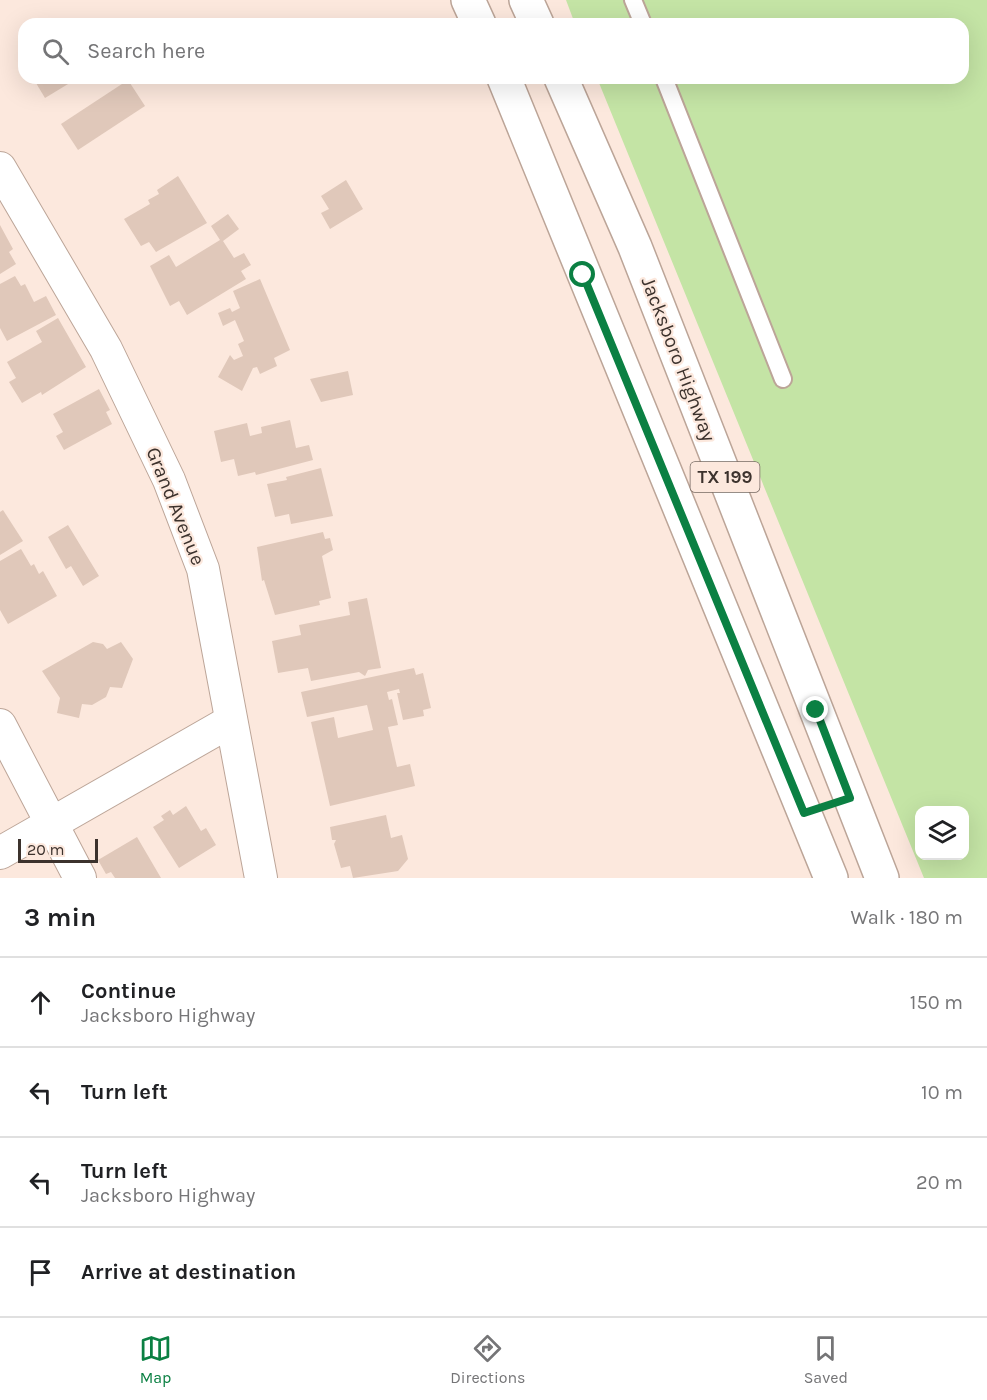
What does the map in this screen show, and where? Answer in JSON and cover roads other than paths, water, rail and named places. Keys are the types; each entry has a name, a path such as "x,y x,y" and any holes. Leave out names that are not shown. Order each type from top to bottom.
{"main road":[{"path":"468,0 476,18"},
{"path":"526,0 534,18"},
{"name":"TX 199","path":"506,84 831,878"},
{"name":"Jacksboro Highway","path":"564,84 635,247 882,878"},
{"path":"804,813 850,798"}],"street":[{"name":"Grand Avenue","path":"0,168 106,349 169,480 202,569 261,878"},
{"path":"0,853 231,721"},
{"path":"0,725 80,878"}],"lane":[{"path":"633,0 640,18"},
{"path":"666,84 783,379"}]}
